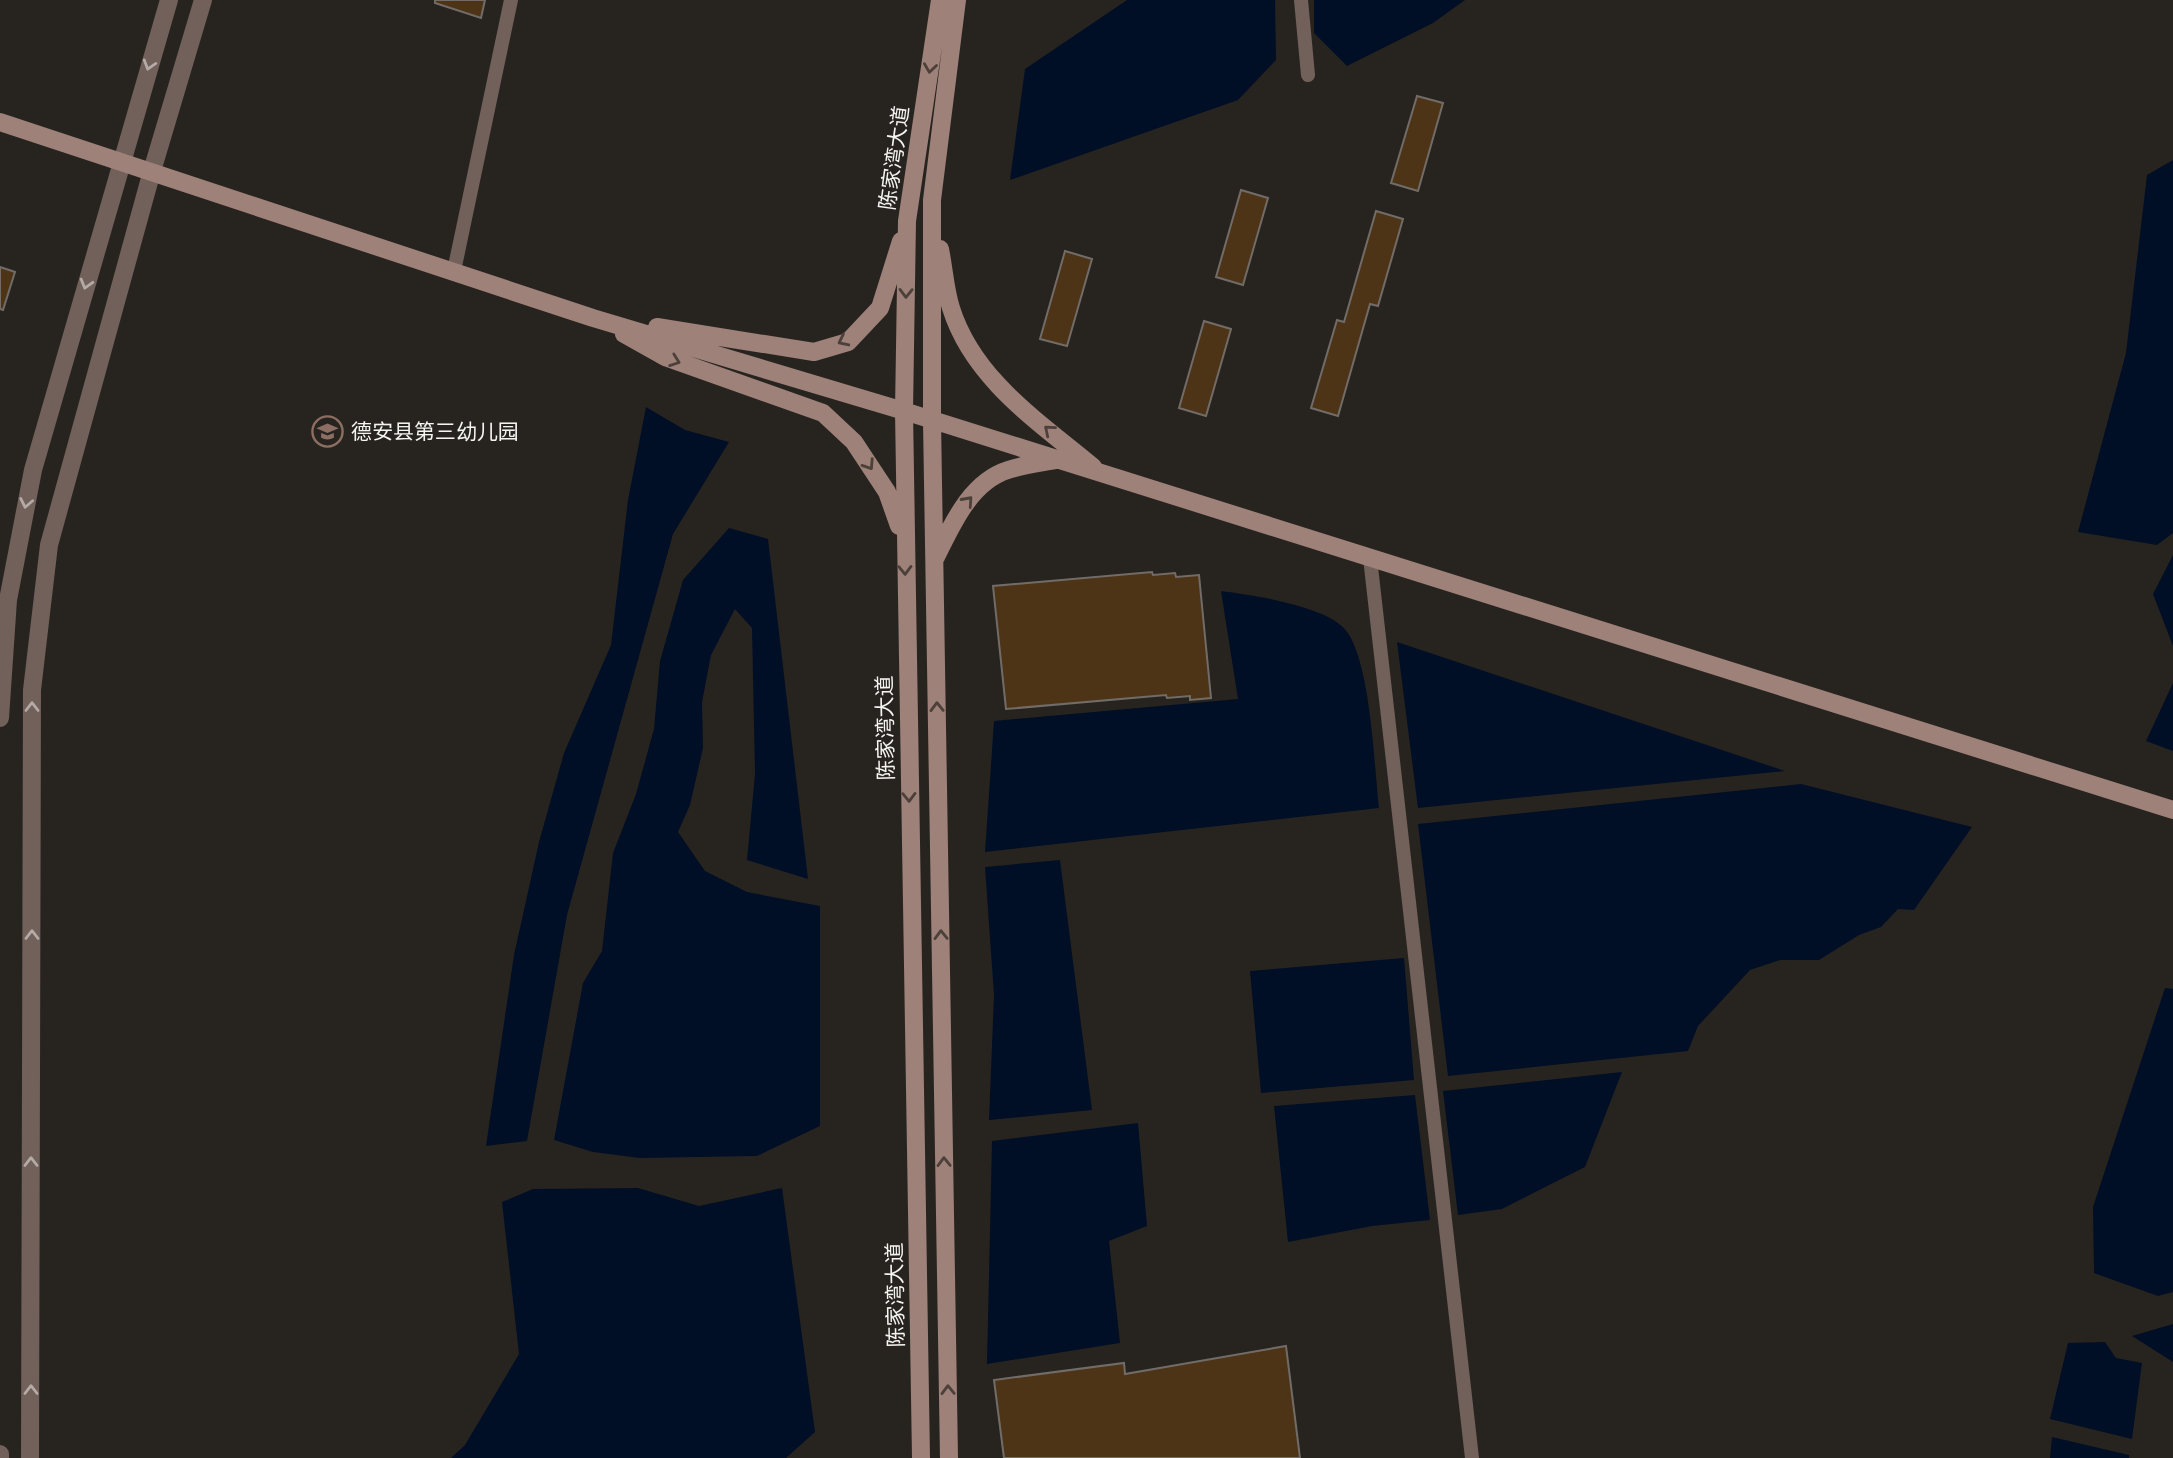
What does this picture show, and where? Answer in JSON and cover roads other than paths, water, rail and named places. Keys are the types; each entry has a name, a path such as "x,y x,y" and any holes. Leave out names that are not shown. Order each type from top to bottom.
{"main road":[{"name":"陈家湾大道","path":"921,1458 904,541 904,411 907,221 940,0"},
{"name":"陈家湾大道","path":"949,1458 932,421 932,200 957,0"},
{"path":"0,122 593,317 904,411 2173,810"},
{"path":"932,200 950,308 963,337 995,385 1101,474"},
{"path":"593,317 814,352 849,342 880,308 907,221"},
{"path":"593,317 665,357 823,413 854,442 887,492 904,541"},
{"path":"935,560 960,511 981,487 1005,471 1057,460"}],"street":[{"path":"0,718 8,600 33,470 169,0"},
{"path":"30,1458 32,690 49,545 152,171 203,0"},
{"path":"454,271 511,0"},
{"path":"1301,0 1308,75"},
{"path":"1370,558 1472,1458"}],"water":[{"path":"1127,0 1275,0 1276,60 1238,100 1010,180 1025,69"},
{"path":"1314,0 1465,0 1433,23 1347,66 1314,33"},
{"path":"2173,160 2173,533 2157,545 2078,532 2126,353 2147,175"},
{"path":"646,407 685,430 729,442 673,534 567,915 527,1141 486,1146 514,955 539,842 564,753 611,645 628,500"},
{"path":"729,528 768,539 808,879 747,860 755,774 752,628 735,609 711,655 702,702 703,748 690,805 678,832 705,871 747,892 820,906 820,1126 757,1156 640,1158 593,1152 554,1140 583,983 602,951 613,853 636,794 654,729 660,661 683,580"},
{"path":"2173,555 2173,646 2153,594"},
{"path":"1221,591 1308,609 1339,624 1348,633 1356,649 1367,693 1379,808 985,852 994,721 1238,699"},
{"path":"1397,642 1785,771 1418,808"},
{"path":"2173,683 2173,751 2146,741"},
{"path":"1801,784 1972,827 1914,910 1898,909 1881,927 1859,935 1819,960 1780,960 1750,970 1698,1026 1688,1051 1448,1076 1418,824"},
{"path":"1060,860 1092,1110 989,1120 994,995 985,867"},
{"path":"1404,958 1414,1080 1261,1093 1250,971"},
{"path":"2165,988 2173,989 2173,1292 2158,1296 2094,1273 2093,1207"},
{"path":"1622,1072 1585,1167 1502,1209 1458,1215 1443,1091"},
{"path":"1415,1095 1430,1220 1372,1226 1288,1242 1274,1106"},
{"path":"1138,1123 1147,1226 1109,1241 1120,1343 987,1364 992,1141"},
{"path":"638,1188 699,1206 782,1188 815,1432 786,1458 451,1458 465,1445 519,1354 502,1202 533,1189"},
{"path":"2173,1324 2173,1362 2132,1336"},
{"path":"2105,1342 2116,1358 2142,1363 2132,1439 2050,1419 2068,1343"},
{"path":"2052,1437 2129,1455 2129,1458 2050,1458"}],"place":[{"name":"德安县第三幼儿园","path":"328,431"}]}
